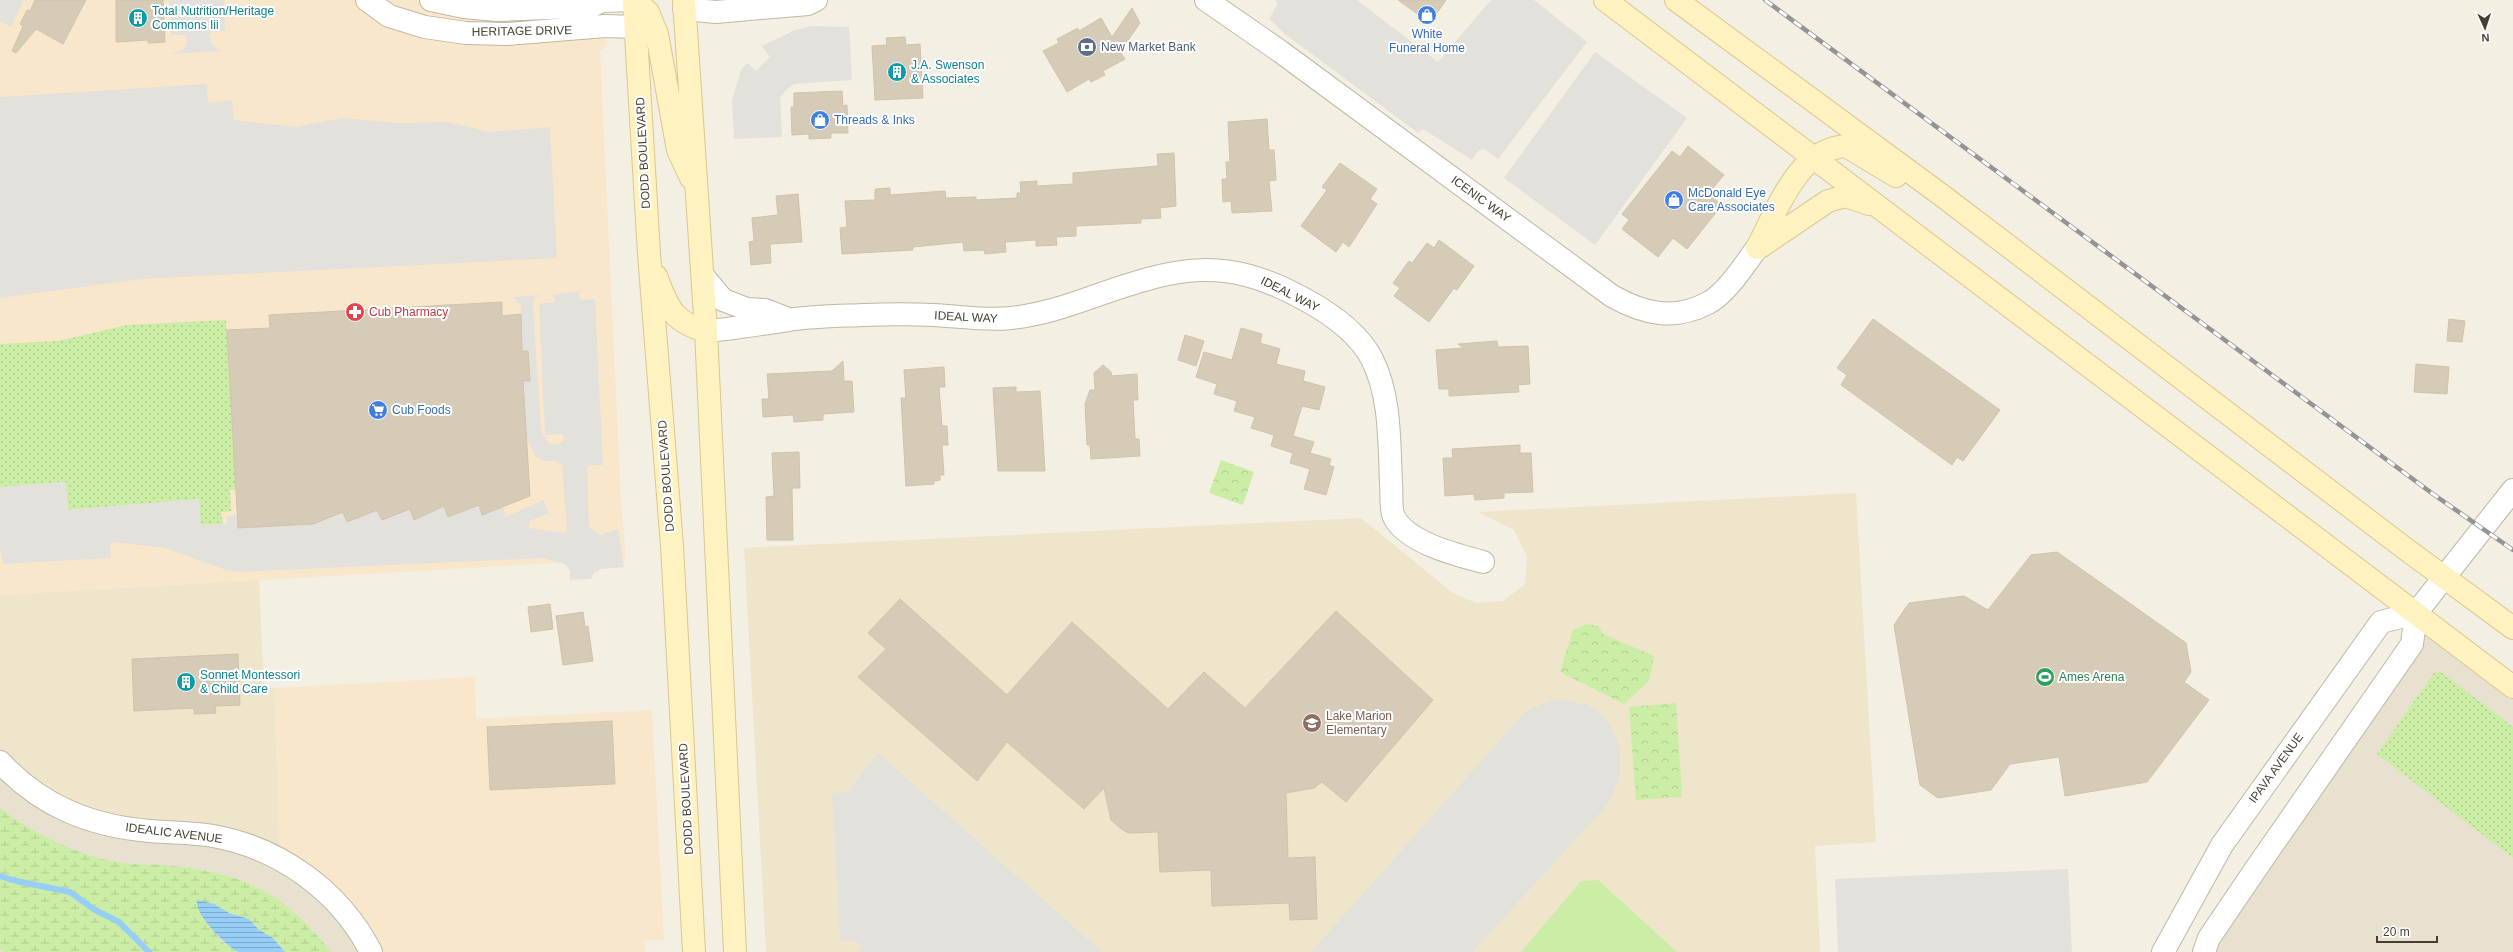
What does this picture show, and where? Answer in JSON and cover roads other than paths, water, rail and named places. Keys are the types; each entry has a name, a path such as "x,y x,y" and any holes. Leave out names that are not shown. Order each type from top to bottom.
{"main road":[{"name":"DODD BOULEVARD","path":"634,0 649,254 672,546 694,952"},
{"path":"634,0 648,12 657,34 678,150 690,176 697,202"},
{"path":"1605,0 2513,687"},
{"path":"1676,0 1940,194 2403,548 2513,628"},
{"path":"681,3 703,276 735,952"},
{"path":"1757,248 1799,172 1823,151 1834,147 1846,146 1895,176 1940,194"},
{"path":"1757,248 1828,201 1846,196 1859,198 1883,210"},
{"path":"649,254 663,293 675,315 687,326 706,331"}],"street":[{"name":"HERITAGE DRIVE","path":"367,0 389,16 424,27 466,33 507,34 605,26 636,27"},
{"name":"HERITAGE DRIVE","path":"431,0 464,7 497,10 592,6 602,1 634,0"},
{"path":"681,3 716,12 808,4 816,0"},
{"name":"ICENIC WAY","path":"1206,0 1281,52 1612,296 1631,306 1667,315 1709,303 1727,286 1757,248"},
{"name":"IDEAL WAY","path":"706,331 757,326 789,320 871,315 1010,318 1047,312 1142,279 1172,272 1209,269 1257,277 1295,294 1332,316 1355,336 1371,358 1380,380 1387,410 1393,516 1409,532 1438,550 1483,562"},
{"name":"IDEAL WAY","path":"703,276 723,300 747,309 765,310 789,320"},
{"path":"2204,952 2209,938 2412,644 2416,613 2446,578 2513,490"},
{"name":"IPAVA AVENUE","path":"2163,952 2222,845 2381,622 2416,613"},
{"name":"IDEALIC AVENUE","path":"0,762 40,798 81,817 127,828 213,835 245,843 269,853 297,869 335,900 358,930 371,952"}],"water":[{"path":"197,900 214,904 229,913 249,919 258,929 273,938 285,952 238,952 226,943 205,921 197,906"}],"waterway":[{"path":"0,876 16,881 70,892 95,910 119,922 149,952"}],"railway":[{"path":"1765,0 2433,494 2513,550"}],"place":[{"name":"White Funeral Home","path":"1427,15"},
{"name":"Total Nutrition/Heritage Commons Iii","path":"138,18"},
{"name":"New Market Bank","path":"1087,47"},
{"name":"J.A. Swenson & Associates","path":"897,72"},
{"name":"Threads & Inks","path":"820,120"},
{"name":"McDonald Eye Care Associates","path":"1674,200"},
{"name":"Cub Pharmacy","path":"355,312"},
{"name":"Cub Foods","path":"378,410"},
{"name":"Ames Arena","path":"2045,677"},
{"name":"Sonnet Montessori & Child Care","path":"186,682"},
{"name":"Lake Marion Elementary","path":"1312,723"}]}
